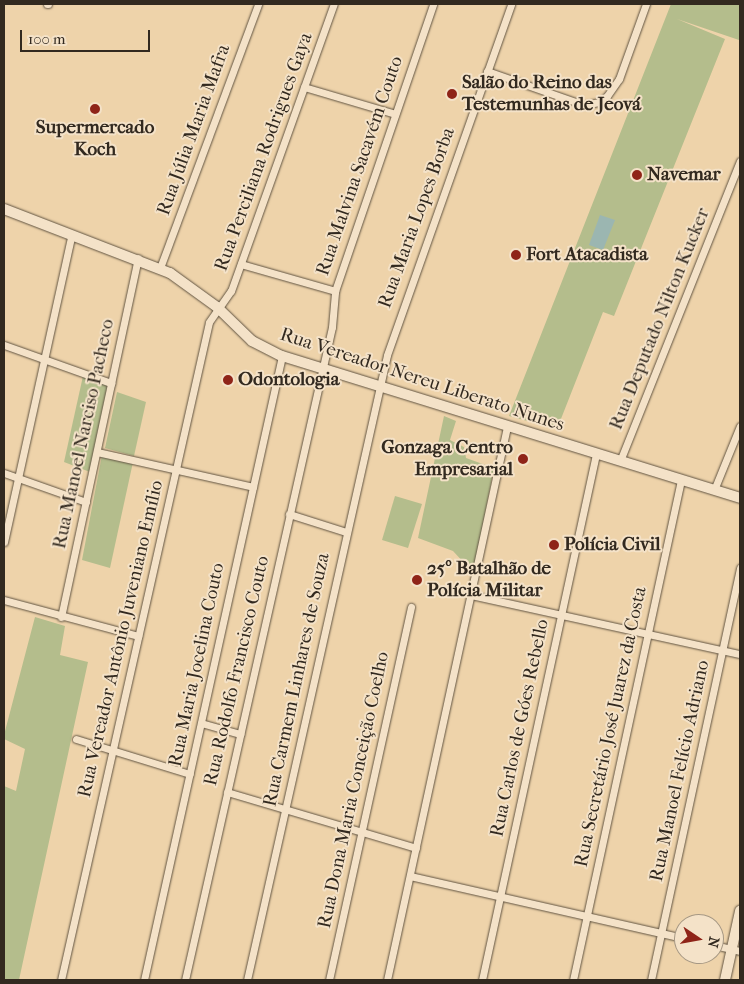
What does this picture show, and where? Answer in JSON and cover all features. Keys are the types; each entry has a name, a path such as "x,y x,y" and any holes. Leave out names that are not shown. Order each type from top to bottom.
{"main road":[{"name":"Rua Vereador Nereu Liberato Nunes","path":"4,209 138,258 160,268 217,307 252,341 282,356 378,388 740,498"},
{"path":"726,980 736,950 740,911"}],"street":[{"name":"Rua Júlia Maria Mafra","path":"160,268 258,4"},
{"name":"Rua Perciliana Rodrigues Gaya","path":"217,307 231,291 334,4"},
{"name":"Rua Malvina Sacavém Couto","path":"321,369 336,306 335,291 433,4"},
{"name":"Rua Maria Lopes Borba","path":"378,388 403,304 511,4"},
{"path":"486,71 584,105 599,102 614,88 646,4"},
{"path":"304,87 395,114"},
{"name":"Rua Deputado Nilton Kucker","path":"620,461 740,161"},
{"path":"4,542 72,234"},
{"name":"Rua Manoel Narciso Pacheco","path":"61,617 138,258"},
{"path":"240,264 335,291"},
{"name":"Rua Vereador Antônio Juveniano Emílio","path":"61,980 209,322 217,307"},
{"path":"4,345 112,383"},
{"name":"Rua Maria Jocelina Couto","path":"144,980 282,356"},
{"name":"Rua Rodolfo Francisco Couto","path":"185,980 321,369"},
{"name":"Rua Carmem Linhares de Souza","path":"247,980 378,388"},
{"path":"714,490 740,426"},
{"path":"387,980 507,427"},
{"path":"96,452 253,487"},
{"name":"Rua Carlos de Góes Rebello","path":"482,980 596,454"},
{"path":"4,473 86,502"},
{"name":"Rua Secretário José Juarez da Costa","path":"573,980 681,480"},
{"path":"289,514 346,532"},
{"name":"Rua Manoel Felício Adriano","path":"651,980 740,568"},
{"path":"471,594 740,654"},
{"path":"4,600 61,617 138,636"},
{"name":"Rua Dona Maria Conceição Coelho","path":"329,980 411,607"},
{"path":"201,723 240,734"},
{"path":"76,740 190,774"},
{"path":"227,792 416,848"},
{"path":"410,876 674,936"}],"green space":[{"name":"Navemar","path":"671,4 740,4 739,40 677,19 725,39 614,316 603,312 557,429 509,416"},
{"path":"83,376 109,384 90,472 64,462"},
{"path":"117,392 146,402 134,456 105,448"},
{"path":"444,416 456,421 450,440 464,447 466,458 494,468 475,565 466,565 453,551 418,538"},
{"path":"102,455 133,462 110,568 82,560"},
{"path":"395,496 422,504 408,548 382,540"},
{"path":"35,617 65,626 60,655 88,662 19,980 4,980 4,786 16,791 25,749 4,739 4,735"}],"water":[{"path":"600,215 615,220 603,250 589,245"}],"place":[{"name":"Salão do Reino das Testemunhas de Jeová","path":"452,94"},
{"name":"Supermercado Koch","path":"95,109"},
{"name":"Navemar","path":"637,175"},
{"name":"Fort Atacadista","path":"516,255"},
{"name":"Odontologia","path":"228,380"},
{"name":"Gonzaga Centro Empresarial","path":"523,459"},
{"name":"Polícia Civil","path":"554,545"},
{"name":"25º Batalhão de Polícia Militar","path":"417,580"}]}
